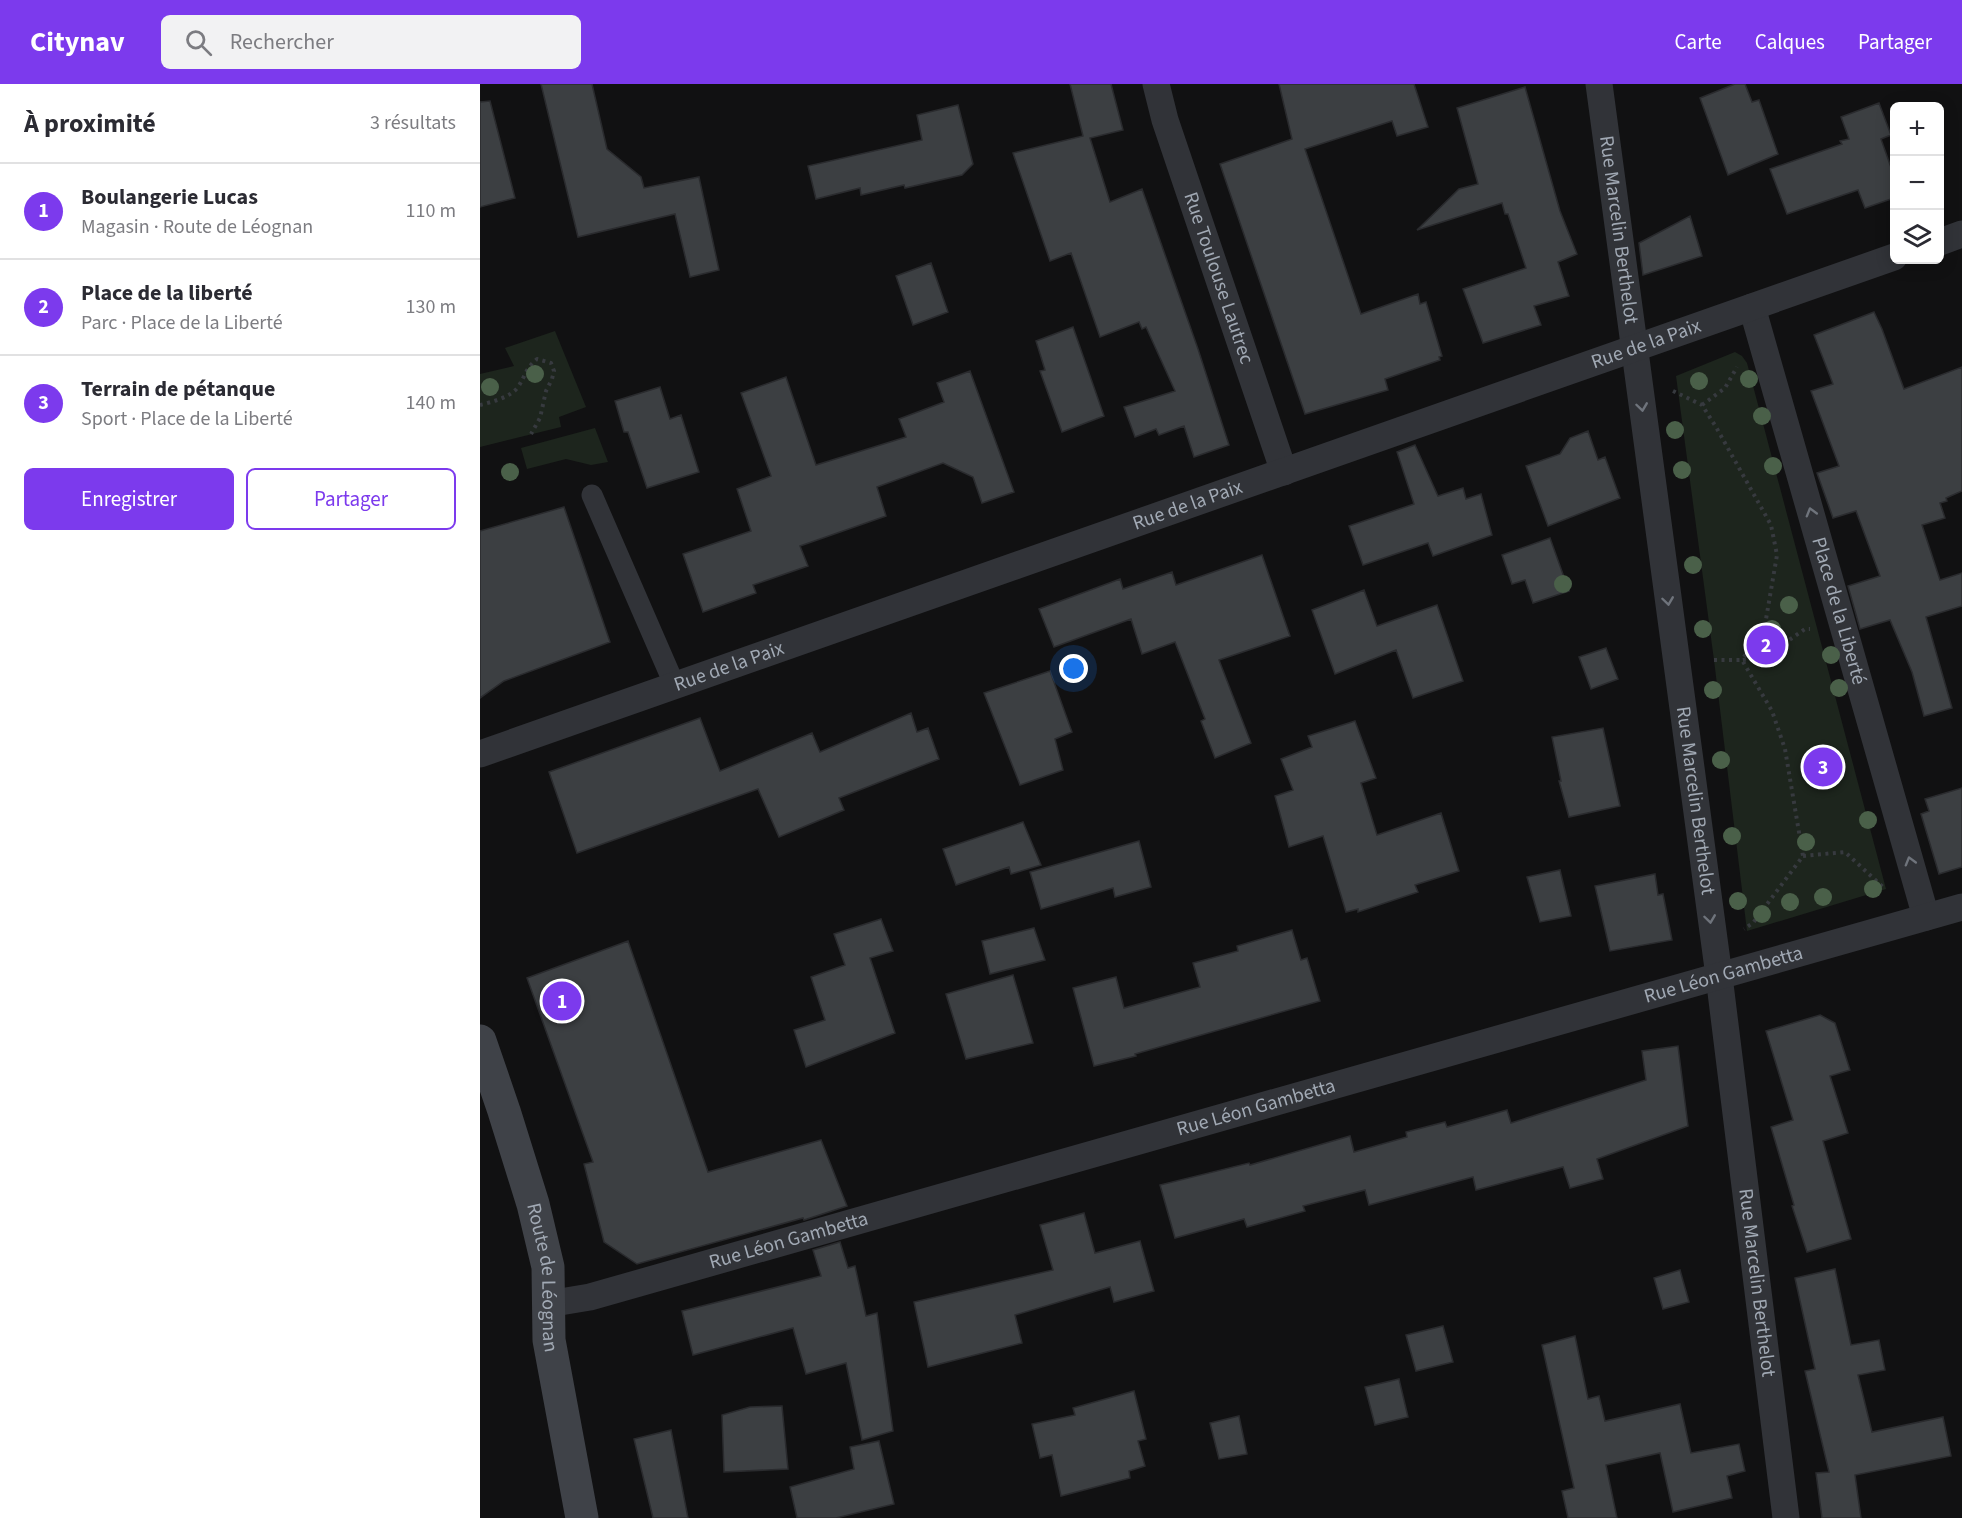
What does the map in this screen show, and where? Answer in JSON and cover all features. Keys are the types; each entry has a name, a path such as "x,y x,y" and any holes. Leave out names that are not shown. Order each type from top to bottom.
{"main road":[{"name":"Route de Léognan","path":"480,1041 533,1204 548,1267 549,1340 582,1518"}],"street":[{"name":"Rue Toulouse Lautrec","path":"1156,84 1165,120 1284,471"},
{"name":"Rue Marcelin Berthelot","path":"1599,84 1717,963 1786,1518"},
{"path":"1944,241 1962,234"},
{"name":"Rue de la Paix","path":"480,754 1890,258"},
{"name":"Place de la Liberté","path":"1752,307 1926,917"},
{"path":"592,495 675,686"},
{"name":"Rue Léon Gambetta","path":"548,1304 602,1294 1717,963 1962,907"}],"path":[{"path":"1702,405 1725,388 1740,360 1761,338"},
{"path":"480,405 499,399 517,389 527,367 537,359 552,363 554,371 552,379 546,391 540,418 531,434"},
{"path":"1641,394 1670,389 1702,405 1771,525 1777,555 1765,625 1742,660"},
{"path":"1714,660 1765,657 1805,629 1817,630"},
{"path":"1717,963 1753,923 1803,856 1785,749 1772,711 1742,660"},
{"path":"1803,856 1845,852 1886,889"}],"shaded area":[{"path":"555,331 586,407 559,417 561,427 480,447 480,374 514,366 505,348"},
{"path":"1735,352 1747,363 1886,889 1747,931 1676,376"},
{"path":"595,428 608,462 591,465 566,459 527,469 521,448"}],"building":[{"path":"541,84 592,84 607,149 641,177 644,188 699,177 719,270 690,277 675,214 578,237"},
{"path":"1070,84 1111,84 1123,130 1090,138 1110,202 1142,189 1229,445 1194,457 1184,426 1159,435 1156,429 1135,437 1124,407 1175,391 1146,327 1142,329 1139,322 1100,337 1071,253 1050,261 1013,153 1083,136"},
{"path":"1279,84 1414,84 1428,127 1397,136 1392,121 1305,149 1361,314 1418,294 1420,304 1426,302 1442,356 1439,357 1440,360 1385,379 1388,390 1305,414 1220,164 1292,139"},
{"path":"1735,84 1745,84 1752,102 1759,100 1778,154 1728,175 1700,98"},
{"path":"1525,87 1560,211 1577,254 1558,262 1569,296 1534,306 1541,325 1483,343 1463,289 1526,268 1508,214 1505,214 1502,203 1417,230 1459,189 1478,184 1457,108"},
{"path":"490,101 515,198 480,207 480,102"},
{"path":"1879,103 1890,132 1890,135 1881,139 1890,165 1890,199 1865,208 1858,190 1787,214 1770,169 1842,144 1840,141 1849,139 1841,117"},
{"path":"958,105 973,164 962,175 861,195 860,188 816,199 808,166 922,140 917,115"},
{"path":"1690,216 1702,256 1643,275 1639,243"},
{"path":"931,263 948,312 913,325 896,276"},
{"path":"1874,312 1904,389 1962,367 1962,491 1940,503 1945,518 1922,525 1940,580 1962,573 1962,606 1926,617 1952,708 1924,716 1912,672 1890,620 1860,629 1848,586 1880,576 1856,511 1833,518 1817,473 1839,466 1811,391 1833,384 1814,335"},
{"path":"1073,327 1104,416 1062,432 1040,371 1045,370 1036,341"},
{"path":"970,371 1014,492 982,503 973,477 943,463 877,487 886,516 800,546 808,566 753,585 756,593 703,612 683,554 751,531 737,489 771,476 741,393 786,377 816,465 906,437 899,419 944,402 937,383"},
{"path":"660,387 670,419 681,415 699,472 647,488 628,432 624,432 615,401"},
{"path":"1588,431 1598,460 1605,457 1620,498 1548,526 1526,466 1560,454 1570,438"},
{"path":"1415,445 1438,496 1463,488 1466,499 1481,494 1492,535 1433,556 1428,543 1363,565 1349,526 1414,504 1397,452"},
{"path":"564,507 610,642 504,681 480,698 480,531"},
{"path":"1550,538 1569,591 1533,603 1525,580 1512,584 1502,555"},
{"path":"1262,555 1290,636 1219,660 1251,743 1215,758 1201,721 1205,719 1175,642 1142,654 1131,619 1054,647 1039,609 1120,579 1123,589 1172,572 1176,585"},
{"path":"1364,590 1377,626 1437,605 1463,681 1413,698 1396,650 1335,674 1312,610"},
{"path":"1606,648 1618,679 1591,689 1579,657"},
{"path":"1050,671 1072,732 1055,739 1063,770 1020,785 984,693"},
{"path":"911,713 917,732 928,728 939,759 839,798 844,810 779,837 758,789 577,853 549,772 700,718 720,771 812,733 820,752"},
{"path":"1355,721 1376,778 1361,783 1377,835 1441,813 1459,871 1415,885 1418,892 1358,912 1358,909 1346,912 1323,836 1289,847 1275,796 1293,790 1281,759 1312,747 1308,736"},
{"path":"1603,728 1620,806 1569,817 1559,781 1561,781 1552,737"},
{"path":"1962,788 1962,867 1939,874 1921,814 1929,811 1925,799"},
{"path":"1023,822 1041,865 1011,874 1009,867 956,885 943,849"},
{"path":"1139,841 1151,887 1115,897 1113,888 1041,909 1030,872"},
{"path":"1560,870 1571,916 1540,922 1527,877"},
{"path":"1655,874 1658,895 1663,894 1672,940 1610,951 1595,886"},
{"path":"881,919 893,951 870,958 895,1033 806,1067 794,1030 825,1020 811,977 845,965 834,934"},
{"path":"1034,928 1045,960 990,974 982,941"},
{"path":"1292,930 1301,960 1307,958 1320,1001 1135,1054 1136,1056 1094,1066 1073,988 1116,977 1124,1008 1200,987 1193,963 1238,951 1237,946"},
{"path":"628,941 708,1172 821,1140 847,1206 804,1220 803,1218 637,1264 604,1242 584,1164 593,1162 527,978"},
{"path":"1013,975 1033,1043 966,1059 946,994"},
{"path":"1820,1015 1835,1023 1850,1070 1830,1076 1848,1133 1823,1141 1851,1239 1807,1252 1771,1127 1793,1120 1766,1031"},
{"path":"1678,1046 1688,1126 1597,1159 1603,1179 1570,1188 1563,1167 1476,1190 1473,1177 1369,1205 1365,1190 1303,1206 1305,1211 1247,1227 1244,1219 1175,1238 1160,1185 1249,1163 1250,1165 1350,1136 1354,1152 1407,1137 1406,1132 1445,1122 1447,1127 1507,1110 1511,1123 1646,1080 1642,1051"},
{"path":"1084,1213 1095,1253 1140,1241 1154,1291 1114,1302 1110,1287 1015,1315 1022,1343 928,1367 914,1302 1053,1270 1040,1225"},
{"path":"840,1242 848,1268 855,1266 866,1316 877,1313 893,1431 862,1440 846,1363 806,1374 793,1328 693,1355 682,1311 821,1276 813,1250"},
{"path":"1835,1269 1851,1345 1879,1340 1885,1370 1858,1375 1872,1432 1943,1417 1951,1456 1855,1475 1861,1518 1822,1518 1816,1473 1829,1472 1805,1371 1815,1369 1795,1278"},
{"path":"1680,1270 1689,1302 1663,1309 1654,1278"},
{"path":"1443,1326 1453,1362 1416,1371 1406,1335"},
{"path":"1575,1336 1588,1399 1599,1396 1605,1421 1680,1404 1691,1453 1739,1444 1745,1471 1727,1476 1732,1498 1673,1512 1660,1453 1606,1465 1617,1518 1568,1518 1562,1491 1574,1488 1542,1345"},
{"path":"1399,1379 1408,1417 1375,1425 1365,1387"},
{"path":"1134,1391 1146,1439 1138,1441 1145,1466 1129,1471 1130,1478 1061,1496 1052,1455 1040,1458 1032,1424 1075,1415 1073,1408"},
{"path":"782,1406 788,1469 724,1472 722,1415 750,1407"},
{"path":"1239,1416 1247,1454 1219,1459 1210,1423"},
{"path":"671,1430 688,1518 653,1518 634,1439"},
{"path":"879,1441 894,1504 836,1518 797,1518 790,1487 854,1469 850,1447"}],"place":[{"name":"Place de la liberté","path":"1766,645"},
{"name":"Terrain de pétanque","path":"1823,767"},
{"name":"Boulangerie Lucas","path":"562,1001"}]}
